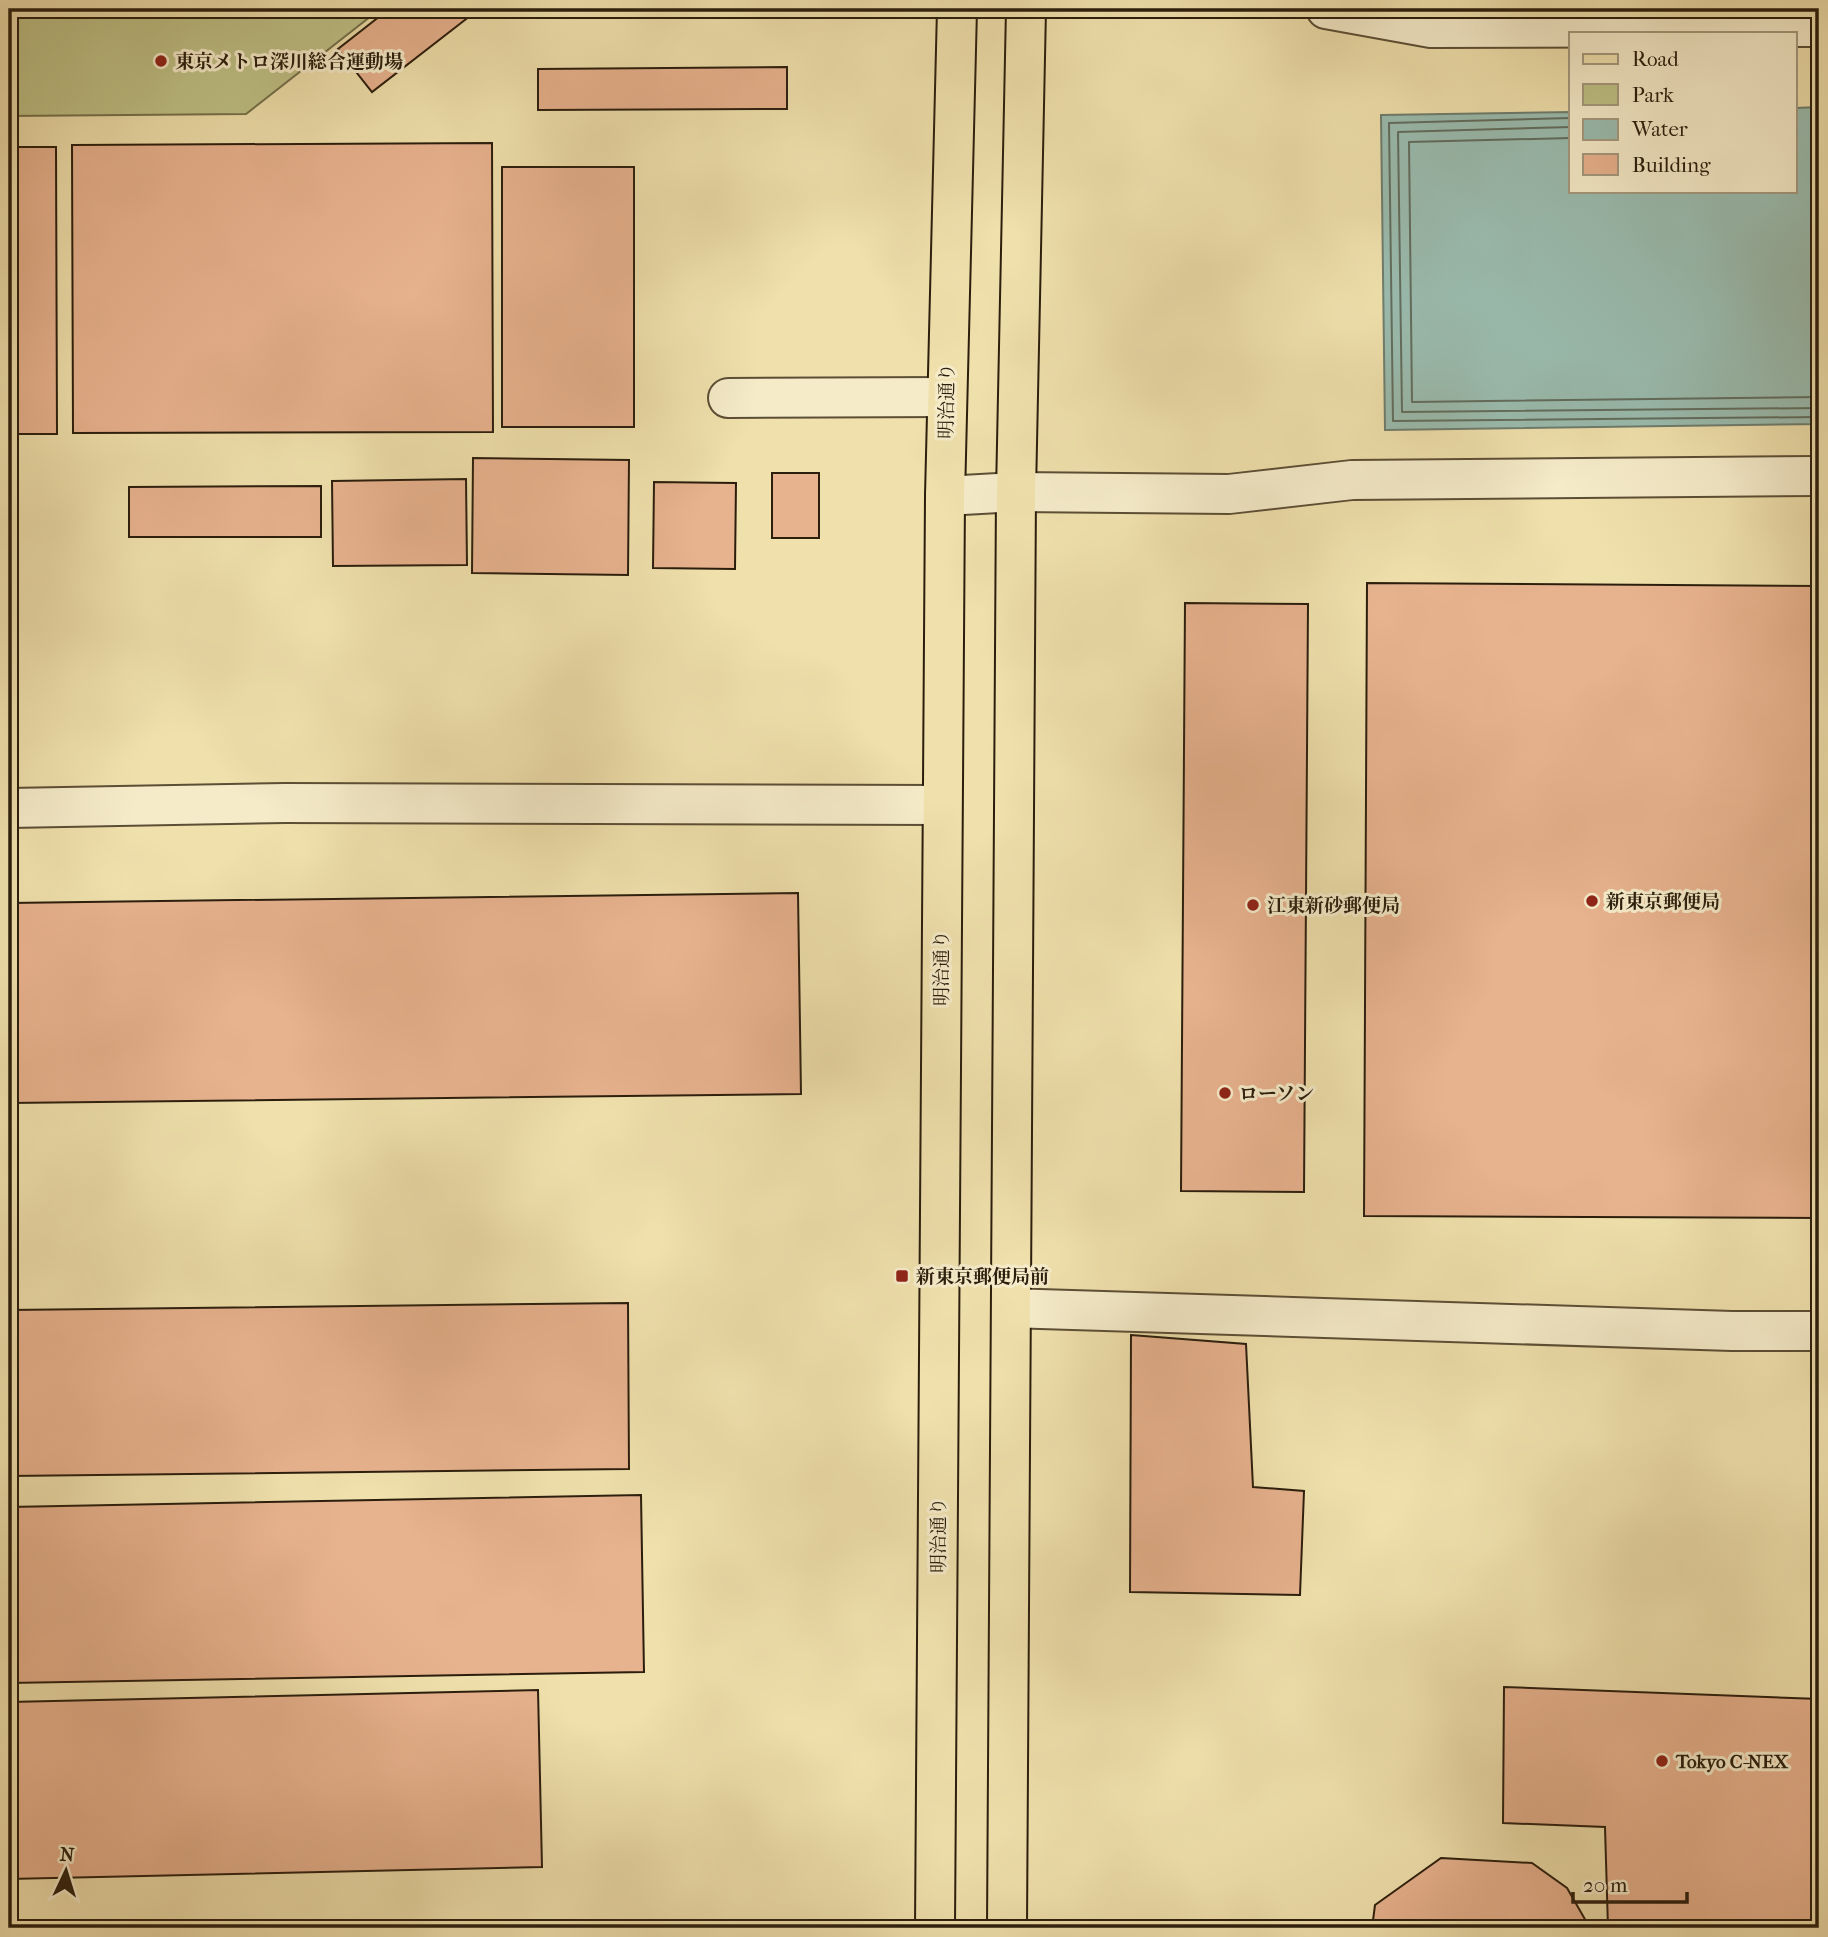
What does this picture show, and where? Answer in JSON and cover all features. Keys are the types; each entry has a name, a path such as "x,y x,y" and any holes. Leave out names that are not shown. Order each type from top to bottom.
{"main road":[{"name":"明治通り","path":"935,1928 946,397 957,9"},
{"path":"1007,1928 1016,492 1026,9"}],"street":[{"path":"1325,9 1430,28 1819,27"},
{"path":"728,398 946,397"},
{"path":"945,496 1016,492 1229,494 1352,480 1819,476"},
{"path":"9,808 285,803 942,804"},
{"path":"1011,1308 1718,1331 1819,1331"}],"green space":[{"name":"東京メトロ深川総合運動場","path":"9,9 380,9 246,114 9,116"}],"water":[{"path":"1819,107 1819,424 1385,430 1381,115 1569,112 1569,192 1797,192 1797,108"}],"building":[{"path":"389,9 479,9 372,92 338,49"},
{"path":"787,67 787,109 538,110 538,69"},
{"path":"492,143 493,432 73,433 72,145"},
{"path":"9,147 56,147 57,434 9,434"},
{"path":"502,167 634,167 634,427 502,427"},
{"path":"473,458 629,460 628,575 472,573"},
{"path":"772,473 819,473 819,538 772,538"},
{"path":"466,479 467,565 333,566 332,481"},
{"path":"654,482 736,483 735,569 653,568"},
{"path":"321,486 321,537 129,537 129,487"},
{"name":"新東京郵便局","path":"1367,583 1819,586 1819,1218 1364,1216"},
{"path":"1185,603 1308,604 1304,1192 1181,1191"},
{"path":"798,893 801,1094 9,1103 9,903"},
{"path":"628,1303 629,1469 9,1476 9,1310"},
{"path":"1131,1335 1246,1344 1253,1487 1304,1491 1300,1595 1130,1592"},
{"path":"641,1495 644,1672 9,1683 9,1507"},
{"name":"Tokyo C-NEX","path":"1504,1687 1819,1699 1819,1928 1608,1928 1605,1827 1503,1823"},
{"path":"538,1690 542,1867 9,1879 9,1702"},
{"path":"1441,1858 1532,1863 1567,1888 1590,1928 1372,1928 1375,1905"}],"place":[{"name":"東京メトロ深川総合運動場","path":"161,61"},
{"name":"新東京郵便局","path":"1592,901"},
{"name":"江東新砂郵便局","path":"1253,905"},
{"name":"ローソン","path":"1225,1093"},
{"name":"新東京郵便局前","path":"902,1276"},
{"name":"Tokyo C-NEX","path":"1662,1761"}]}
